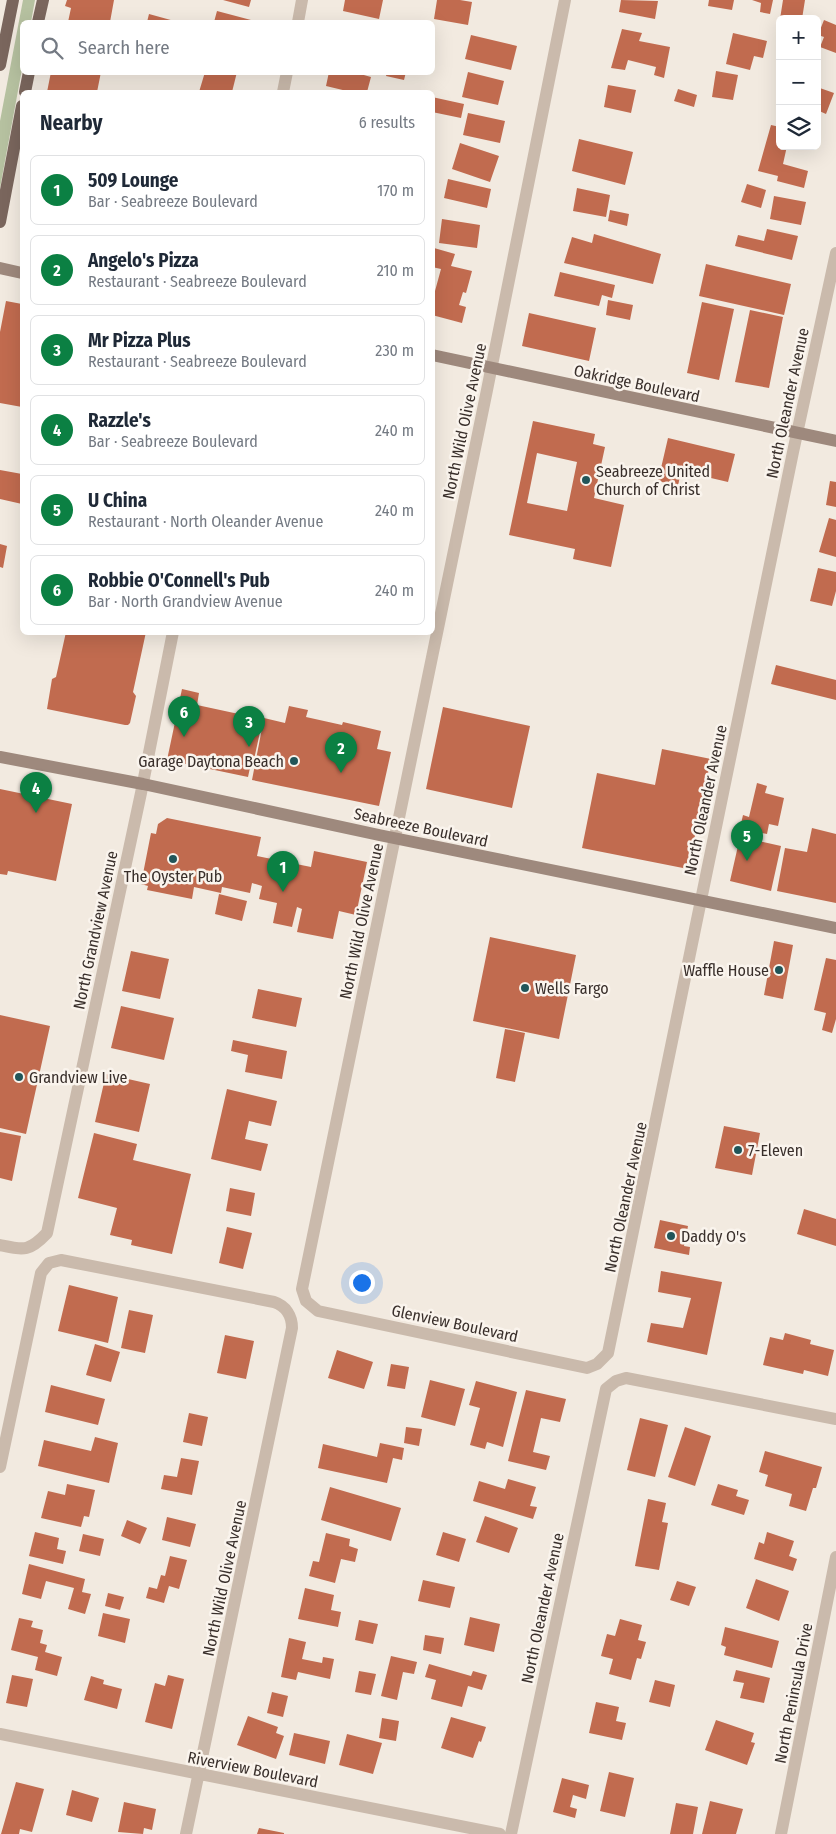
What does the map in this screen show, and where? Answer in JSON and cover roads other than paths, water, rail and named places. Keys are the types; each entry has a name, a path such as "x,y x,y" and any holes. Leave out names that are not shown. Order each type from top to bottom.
{"main road":[{"path":"0,65 13,0"},
{"path":"38,20 43,0"},
{"path":"25,90 28,75"},
{"path":"0,222 20,117"},
{"path":"0,268 20,273"},
{"name":"Oakridge Boulevard","path":"435,356 836,441"},
{"name":"Seabreeze Boulevard","path":"0,757 142,784 394,838 836,928"}],"street":[{"path":"298,20 302,0"},
{"name":"North Wild Olive Avenue","path":"302,1289 565,0"},
{"path":"283,90 286,75"},
{"name":"North Oleander Avenue","path":"608,1353 797,433 836,253"},
{"name":"North Grandview Avenue","path":"0,1245 23,1250 37,1244 47,1233 172,635"},
{"name":"North Wild Olive Avenue","path":"0,1468 41,1273 49,1263 61,1260 274,1302 283,1307 291,1317 292,1328 200,1775 186,1834"},
{"name":"Glenview Boulevard","path":"302,1289 306,1301 318,1311 578,1366 588,1368 597,1364 608,1353"},
{"name":"North Oleander Avenue","path":"511,1834 606,1389 616,1380 626,1378 836,1419"},
{"name":"North Peninsula Drive","path":"781,1834 836,1557"},
{"name":"Riverview Boulevard","path":"0,1734 500,1834"}],"place":[{"name":"Seabreeze United Church of Christ","path":"586,480"},
{"name":"Robbie O'Connell's Pub","path":"184,737"},
{"name":"Mr Pizza Plus","path":"249,747"},
{"name":"Garage Daytona Beach","path":"294,761"},
{"name":"Angelo's Pizza","path":"341,773"},
{"name":"Razzle's","path":"36,813"},
{"name":"The Oyster Pub","path":"173,859"},
{"name":"U China","path":"747,861"},
{"name":"509 Lounge","path":"283,892"},
{"name":"Waffle House","path":"779,970"},
{"name":"Wells Fargo","path":"525,988"},
{"name":"Grandview Live","path":"19,1077"},
{"name":"7-Eleven","path":"738,1150"},
{"name":"Daddy O's","path":"671,1236"}]}
